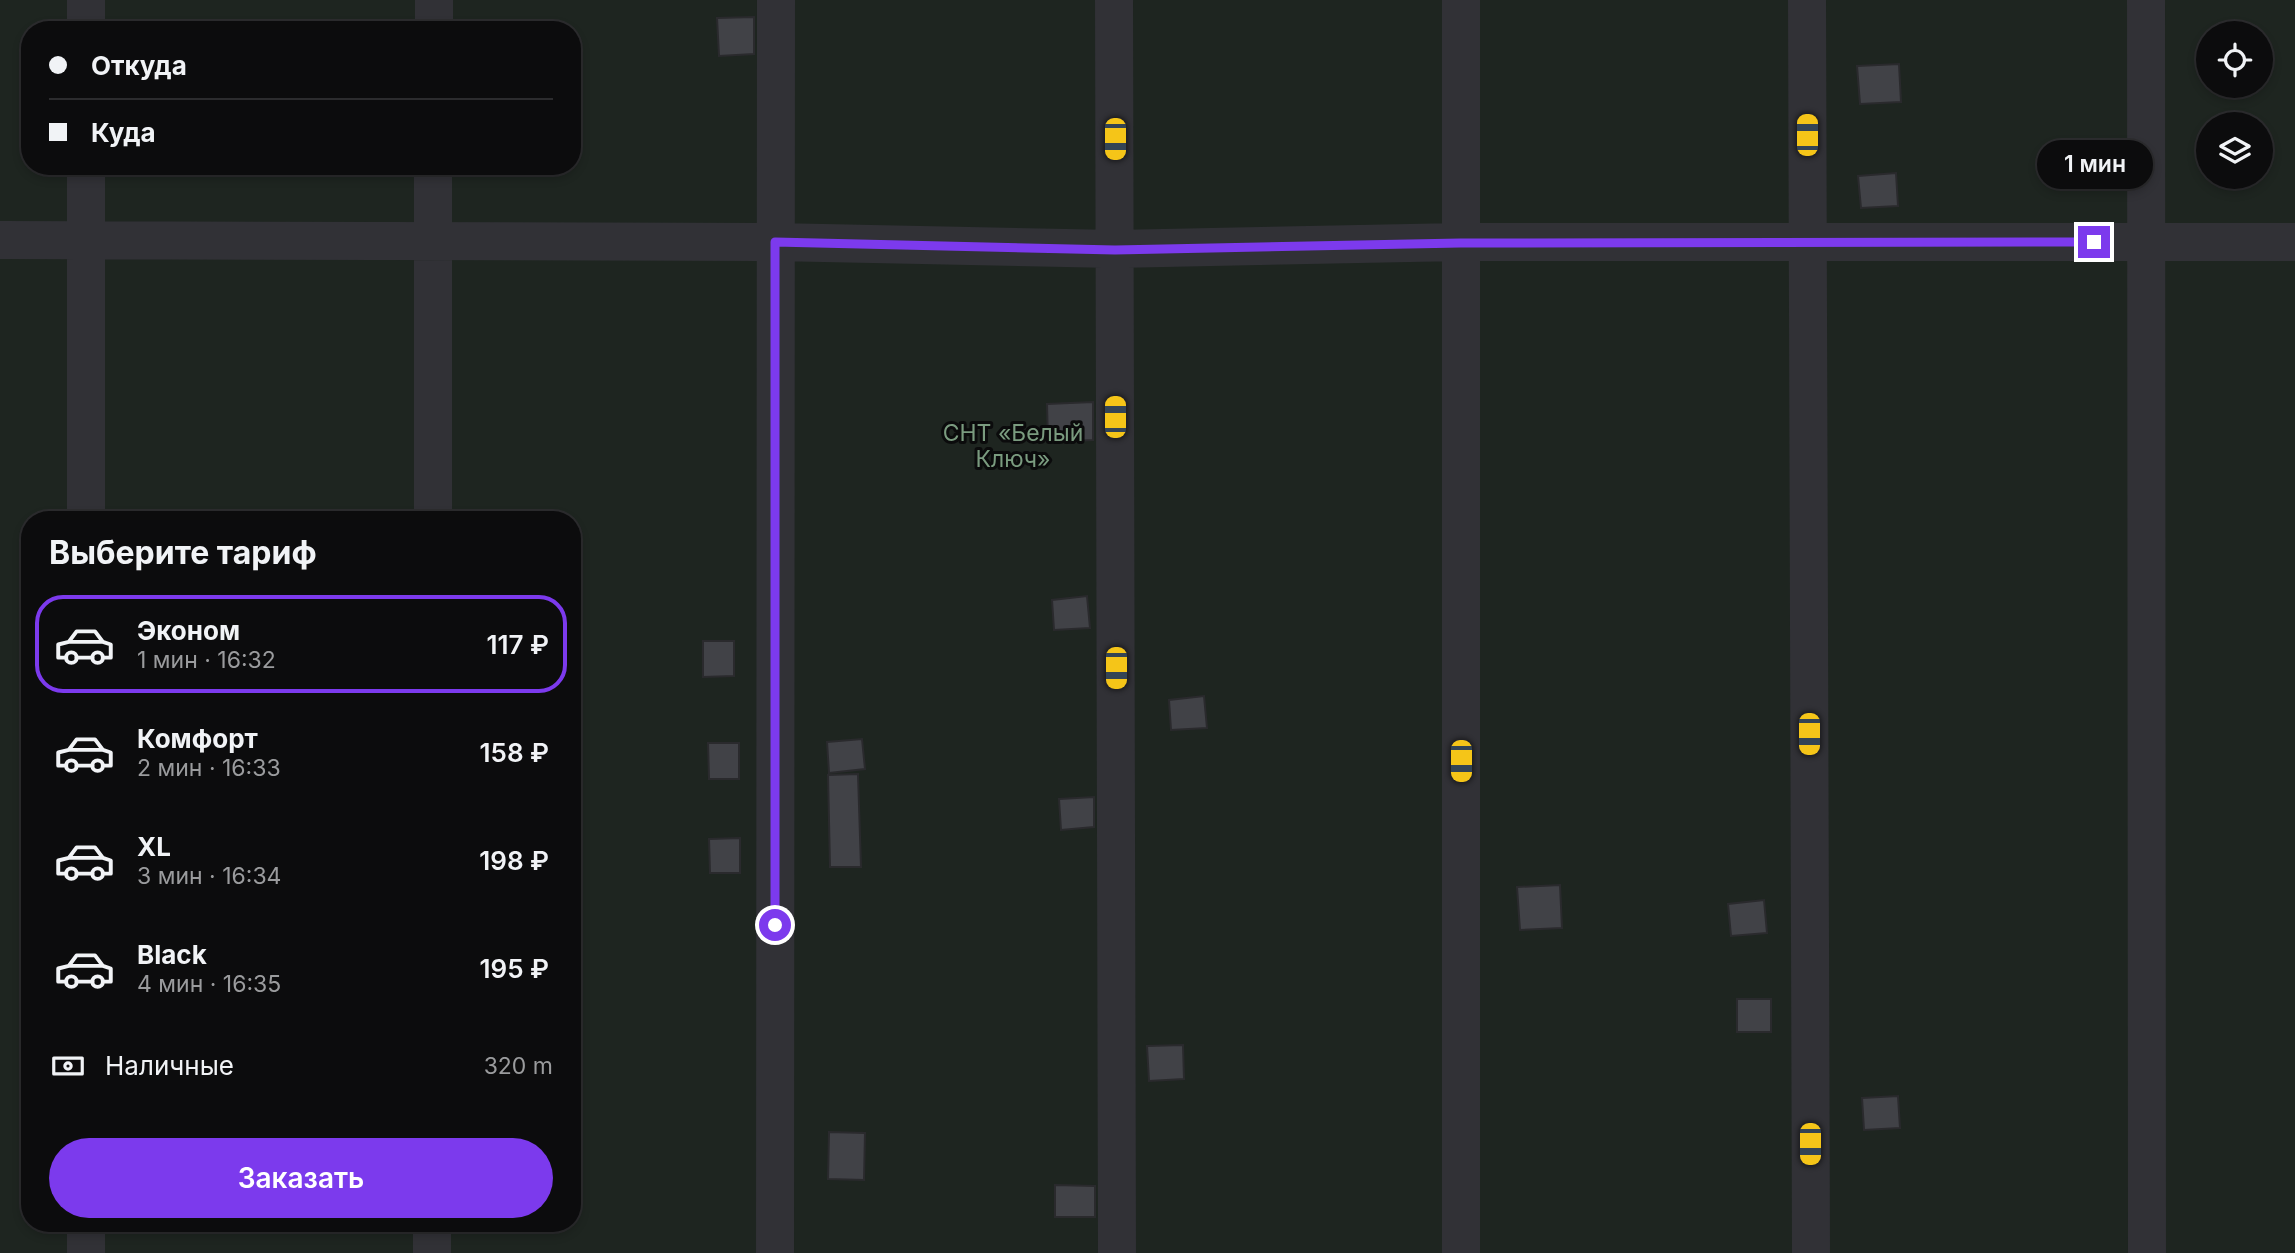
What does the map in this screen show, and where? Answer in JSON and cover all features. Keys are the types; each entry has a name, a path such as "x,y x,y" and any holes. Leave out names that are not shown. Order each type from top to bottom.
{"street":[{"path":"86,0 86,21"},
{"path":"434,0 434,21"},
{"path":"775,1253 776,0"},
{"path":"1114,0 1117,1253"},
{"path":"1461,0 1461,1253"},
{"path":"1807,0 1811,1253"},
{"path":"2146,0 2147,1253"},
{"path":"86,175 86,511"},
{"path":"433,175 433,511"},
{"path":"0,240 775,242 1115,250 1460,243 2295,242"},
{"path":"86,1232 86,1253"},
{"path":"432,1232 432,1253"}],"green space":[{"name":"СНТ «Белый Ключ»","path":"0,0 2295,0 2295,1253 0,1253"}],"building":[{"path":"754,17 754,54 719,56 717,18"},
{"path":"1899,64 1901,102 1860,104 1857,66"},
{"path":"1896,173 1898,206 1861,208 1858,176"},
{"path":"1093,402 1093,440 1048,442 1047,404"},
{"path":"1087,596 1090,628 1054,630 1052,600"},
{"path":"703,641 734,641 734,676 703,677"},
{"path":"1204,696 1207,728 1171,730 1169,700"},
{"path":"862,739 865,769 829,773 827,742"},
{"path":"708,743 739,743 739,779 709,779"},
{"path":"858,774 861,867 830,867 828,775"},
{"path":"1094,797 1094,827 1061,830 1059,799"},
{"path":"740,838 740,873 710,873 709,839"},
{"path":"1560,885 1562,928 1520,930 1517,887"},
{"path":"1764,900 1767,933 1731,936 1728,904"},
{"path":"1737,999 1771,999 1771,1032 1737,1032"},
{"path":"1183,1045 1184,1079 1149,1081 1147,1046"},
{"path":"1898,1096 1900,1128 1864,1130 1862,1098"},
{"path":"829,1132 865,1133 864,1180 828,1179"},
{"path":"1055,1185 1095,1186 1095,1217 1055,1217"}],"route":[{"path":"775,925 775,242 1115,250 1460,243 2094,242"}]}
